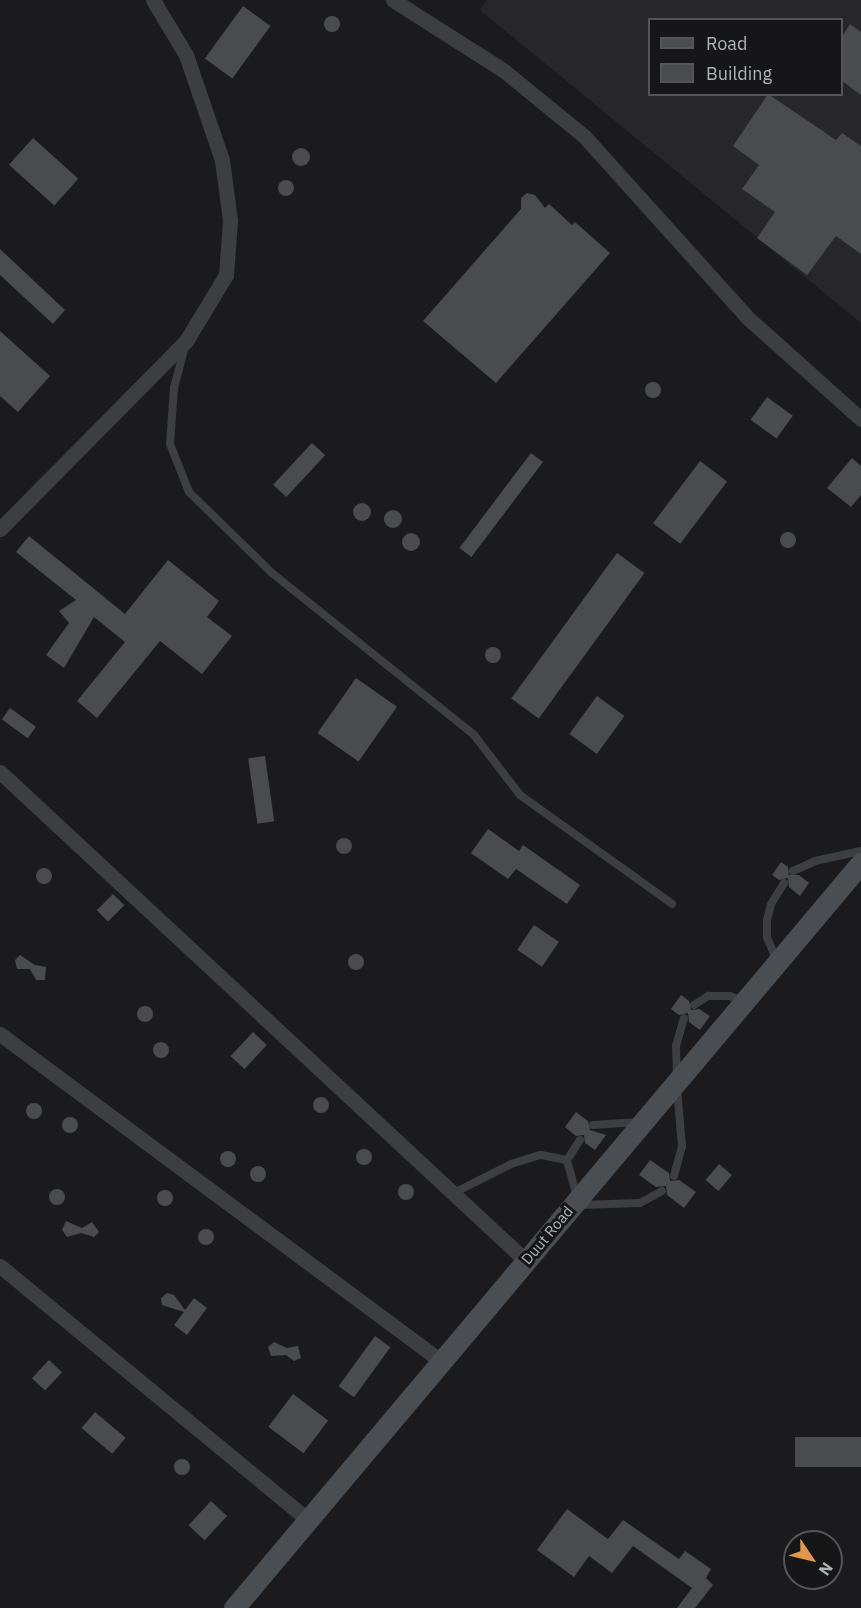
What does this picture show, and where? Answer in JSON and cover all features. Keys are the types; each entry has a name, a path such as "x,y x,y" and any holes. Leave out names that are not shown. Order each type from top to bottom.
{"main road":[{"name":"Duut Road","path":"234,1608 861,863"}],"street":[{"path":"0,529 186,341 226,275 231,220 222,160 186,55 153,0"},
{"path":"393,0 503,70 584,136 749,319 861,419"},
{"path":"0,772 525,1260"},
{"path":"0,1034 441,1361"},
{"path":"0,1266 308,1521"}],"lane":[{"path":"186,341 174,388 170,444 189,492 272,573 474,735 520,795 672,904"},
{"path":"793,871 815,861 861,851"},
{"path":"777,962 767,938 767,920 771,904 784,883"},
{"path":"694,1005 708,996 730,996 744,1002"},
{"path":"674,1176 682,1146 676,1046 684,1018"},
{"path":"593,1125 613,1120 642,1122"},
{"path":"580,1140 567,1160 574,1202 640,1203 662,1191"},
{"path":"454,1193 511,1164 541,1155 567,1160"}],"shaded area":[{"path":"487,0 861,0 861,323 480,10"}],"building":[{"path":"243,6 271,26 232,79 205,59"},
{"path":"329,16 335,16 340,24 338,30 329,32 324,27 324,21"},
{"path":"850,24 861,32 861,95 843,82 843,35"},
{"path":"767,96 771,96 836,140 842,133 861,146 861,254 836,236 807,275 757,238 775,212 742,189 759,165 733,146"},
{"path":"33,138 78,179 54,206 9,165"},
{"path":"301,148 307,151 310,157 307,163 301,166 295,163 292,157 295,151"},
{"path":"283,180 289,180 294,188 292,194 283,196 278,191 278,185"},
{"path":"527,193 535,195 545,208 549,204 572,225 575,222 610,253 496,383 423,321 521,209 521,198"},
{"path":"0,249 65,310 53,324 0,275"},
{"path":"0,331 50,376 18,412 0,396"},
{"path":"650,382 656,382 661,390 659,396 650,398 645,393 645,387"},
{"path":"767,397 793,416 776,438 751,420"},
{"path":"312,443 325,455 286,497 273,485"},
{"path":"531,453 543,462 471,557 459,548"},
{"path":"852,458 861,466 861,495 851,507 827,488"},
{"path":"700,461 727,481 680,544 653,523"},
{"path":"362,503 368,506 371,512 368,518 362,521 356,518 353,512 356,506"},
{"path":"393,510 399,513 402,519 399,525 393,528 387,525 384,519 387,513"},
{"path":"785,532 791,532 796,540 794,546 785,548 780,543 780,537"},
{"path":"411,533 417,536 420,542 417,548 411,551 405,548 402,542 405,536"},
{"path":"29,536 125,614 168,560 219,601 207,617 232,636 202,674 160,641 97,718 77,701 125,642 94,617 64,668 46,655 69,623 59,611 76,600 16,552"},
{"path":"617,553 645,573 539,719 511,699"},
{"path":"490,647 496,647 501,655 499,661 490,663 485,658 485,652"},
{"path":"356,678 397,707 359,762 318,733"},
{"path":"597,696 625,716 597,754 569,734"},
{"path":"10,708 36,727 28,738 2,719"},
{"path":"265,756 274,821 257,824 248,758"},
{"path":"488,829 519,851 523,845 580,885 567,904 516,869 508,879 471,853"},
{"path":"344,838 350,840 352,846 350,852 344,854 338,852 336,846 338,840"},
{"path":"781,862 788,867 789,875 799,875 809,883 800,896 789,887 788,878 779,880 772,875"},
{"path":"44,868 50,870 52,876 50,882 44,884 38,882 36,876 38,870"},
{"path":"113,894 124,905 108,922 97,910"},
{"path":"534,925 559,942 542,967 517,950"},
{"path":"356,954 362,956 364,962 362,968 356,970 350,968 348,962 350,956"},
{"path":"20,955 35,965 46,967 45,980 36,980 30,969 17,969 15,960"},
{"path":"681,995 689,1001 691,1010 699,1009 710,1016 700,1030 689,1022 688,1013 679,1015 671,1009"},
{"path":"145,1006 151,1008 153,1014 151,1020 145,1022 139,1020 137,1014 139,1008"},
{"path":"253,1032 267,1045 244,1069 230,1056"},
{"path":"161,1042 167,1044 169,1050 167,1056 161,1058 155,1056 153,1050 155,1044"},
{"path":"321,1097 327,1099 329,1105 327,1111 321,1113 315,1111 313,1105 315,1099"},
{"path":"34,1103 40,1105 42,1111 40,1117 34,1119 28,1117 26,1111 28,1105"},
{"path":"576,1112 588,1121 590,1130 606,1135 595,1150 585,1143 584,1135 576,1136 565,1127"},
{"path":"70,1117 76,1119 78,1125 76,1131 70,1133 64,1131 62,1125 64,1119"},
{"path":"364,1149 370,1151 372,1157 370,1163 364,1165 358,1163 356,1157 358,1151"},
{"path":"228,1151 234,1153 236,1159 234,1165 228,1167 222,1165 220,1159 222,1153"},
{"path":"650,1160 669,1173 670,1181 679,1180 696,1192 684,1208 667,1195 666,1186 656,1187 639,1175"},
{"path":"719,1164 732,1175 719,1191 706,1180"},
{"path":"258,1166 264,1168 266,1174 264,1180 258,1182 252,1180 250,1174 252,1168"},
{"path":"406,1184 412,1186 414,1192 412,1198 406,1200 400,1198 398,1192 400,1186"},
{"path":"57,1189 63,1191 65,1197 63,1203 57,1205 51,1203 49,1197 51,1191"},
{"path":"165,1190 171,1192 173,1198 171,1204 165,1206 159,1204 157,1198 159,1192"},
{"path":"66,1221 82,1228 92,1222 99,1232 94,1237 81,1233 67,1237 62,1230"},
{"path":"206,1229 212,1231 214,1237 212,1243 206,1245 200,1243 198,1237 200,1231"},
{"path":"167,1293 174,1295 185,1310 194,1298 207,1308 187,1335 174,1325 184,1312 162,1305 161,1298"},
{"path":"375,1336 390,1347 354,1397 339,1386"},
{"path":"274,1342 287,1348 298,1346 301,1358 294,1361 286,1355 271,1356 268,1347"},
{"path":"49,1360 62,1372 45,1391 32,1378"},
{"path":"293,1394 328,1420 303,1453 268,1427"},
{"path":"95,1412 126,1438 112,1454 82,1428"},
{"path":"795,1437 861,1437 861,1467 795,1467"},
{"path":"182,1459 188,1461 190,1467 188,1473 182,1475 176,1473 174,1467 176,1461"},
{"path":"211,1501 227,1516 205,1540 188,1525"},
{"path":"567,1509 608,1539 623,1520 679,1559 685,1551 711,1569 706,1578 713,1585 695,1608 677,1608 692,1588 633,1546 612,1573 589,1556 574,1577 537,1550"}]}
